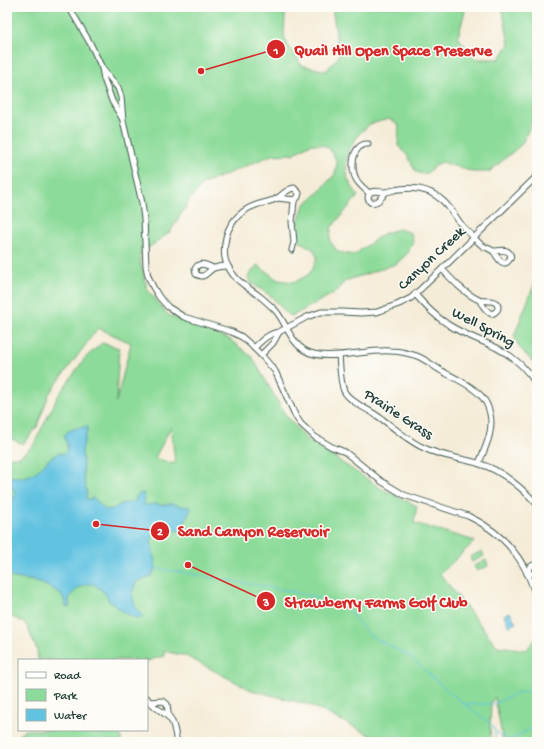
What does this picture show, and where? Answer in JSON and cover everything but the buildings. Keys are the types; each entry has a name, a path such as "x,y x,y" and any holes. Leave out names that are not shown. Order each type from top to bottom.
{"street":[{"path":"69,7 90,43 102,68 118,88 121,97 123,120 142,203 145,224 146,266 148,276 159,297 176,312 189,319 232,332 242,337 270,363 296,417 315,437 332,447 345,452 381,480 404,495 468,516 483,524 505,541 525,567 537,602"},
{"path":"102,68 104,79 112,101 123,120"},
{"path":"368,144 361,145 356,150 353,171 356,179 369,193"},
{"name":"Canyon Creek","path":"254,348 274,332 279,332 307,317 321,312 377,312 399,304 415,294 442,269 537,176"},
{"path":"292,250 294,242 292,222 294,201 299,195 294,188 277,198 248,209 236,218 230,224 224,247 227,266 236,278 240,283 259,295 280,315 293,339 304,350 319,356 388,350 402,352 418,356 473,389 483,398 491,415 489,437 479,463"},
{"path":"369,193 386,192 405,188 418,189 434,194 443,200 473,237 493,251"},
{"path":"369,193 368,200 376,203 386,192"},
{"path":"277,198 294,201"},
{"path":"213,268 227,266"},
{"path":"442,269 464,291 480,301"},
{"name":"Well Spring","path":"415,294 433,314 450,326 497,348 514,359 530,374 537,385"},
{"path":"261,355 274,342 279,332"},
{"path":"268,336 274,342"},
{"name":"Prairie Grass","path":"339,355 342,385 349,398 424,448 479,463 504,476 537,504"},
{"path":"527,573 530,567 537,563"},
{"path":"527,573 534,574 537,572"},
{"path":"148,700 171,720"},
{"path":"148,700 163,701 167,704 168,713 174,728 177,742"}],"green space":[{"path":"7,7 284,7 284,36 288,46 296,55 301,65 326,71 339,56 332,7 466,7 458,37 475,59 499,59 509,44 502,7 537,7 537,102 531,124 522,144 489,172 473,172 442,162 433,167 426,174 416,172 407,155 398,146 399,125 389,119 370,124 359,134 349,150 346,164 348,180 358,196 331,228 330,241 338,252 354,255 383,234 399,229 411,233 413,241 408,253 396,264 345,281 336,292 292,316 287,314 271,296 251,283 248,277 257,265 278,280 295,282 308,275 313,268 317,257 314,250 299,241 298,222 304,205 317,194 335,174 337,162 330,149 323,145 311,144 293,154 272,155 203,184 189,201 170,232 139,255 147,289 168,315 229,339 252,357 285,414 306,439 382,489 417,506 414,523 475,541 440,574 497,646 526,650 537,638 537,742 503,742 495,697 491,703 491,742 384,742 310,705 251,690 186,656 164,651 164,656 148,661 148,659 38,659 37,650 26,624 7,614 7,457 19,457 33,446 58,396 85,358 102,343 119,348 116,402 131,343 98,328 49,394 37,427 23,444 7,437","holes":["171,427 175,463 174,464 155,458"]},
{"path":"537,277 537,360 532,361 519,347 514,336"},
{"path":"482,551 484,556 472,562 470,557"},
{"path":"486,560 488,566 477,571 474,566"},
{"path":"24,731 119,731 122,742 8,742"}],"water":[{"path":"85,426 88,428 82,450 84,479 87,494 86,498 88,500 94,498 104,508 110,510 123,503 134,502 136,500 135,498 139,494 143,493 145,499 143,504 172,504 183,507 189,506 191,509 185,521 183,531 156,528 151,542 156,568 151,576 136,582 132,595 136,609 143,616 138,619 123,612 109,601 105,593 94,584 87,584 76,590 70,598 70,607 66,607 62,596 51,588 33,581 7,575 7,504 9,504 14,498 15,492 7,482 7,478 31,475 58,453 64,454 67,451 67,444 64,436 69,431"},
{"path":"510,612 516,623 509,626 504,615"}],"waterway":[{"path":"156,568 290,591 337,603 348,610 369,635 409,656 450,693 492,725 495,731 495,742"},
{"path":"464,704 494,704 517,693 537,690"},
{"path":"509,741 537,726"},
{"path":"496,732 510,742"}],"place":[{"name":"Quail Hill Open Space Preserve","path":"201,71"},
{"name":"Sand Canyon Reservoir","path":"96,524"},
{"name":"Strawberry Farms Golf Club","path":"188,565"}]}
